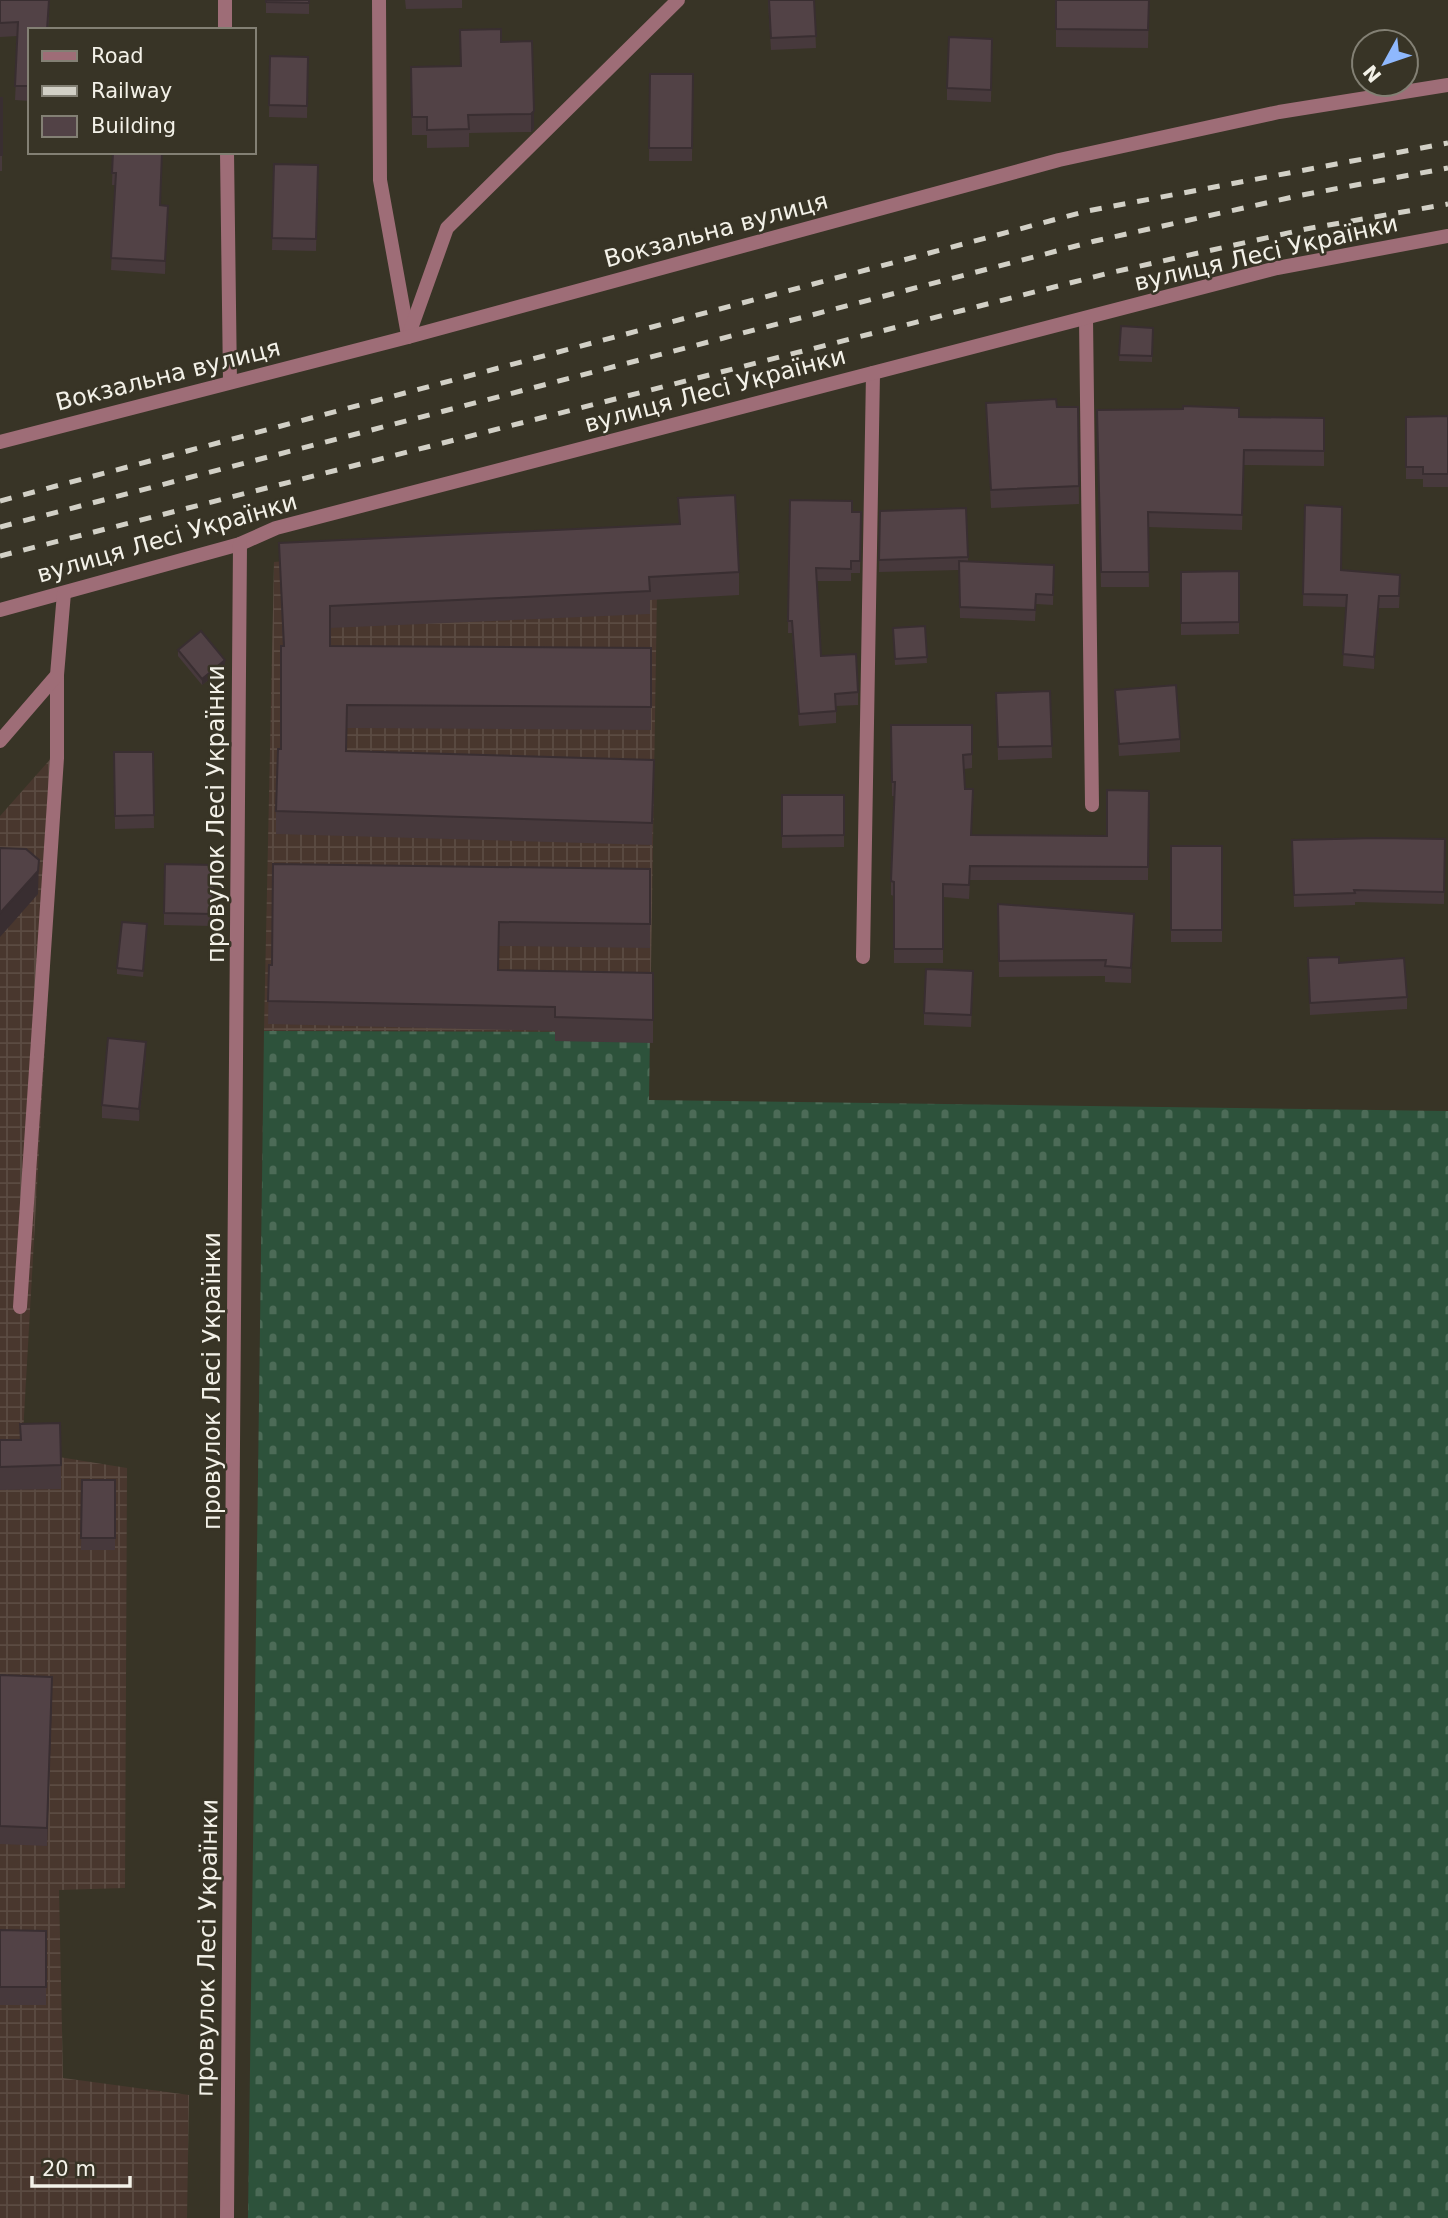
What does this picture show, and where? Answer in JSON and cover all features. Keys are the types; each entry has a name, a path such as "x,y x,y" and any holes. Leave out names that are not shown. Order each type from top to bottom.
{"street":[{"path":"225,0 225,28"},
{"path":"379,0 380,180 408,337"},
{"path":"408,337 447,228 678,0"},
{"name":"Вокзальна вулиця","path":"0,442 408,337 1059,160 1279,112 1448,85"},
{"path":"227,154 230,382"},
{"name":"вулиця Лесі Українки","path":"0,610 240,544 276,528 1277,268 1448,236"},
{"path":"1086,318 1092,805"},
{"path":"863,957 873,373"},
{"name":"провулок Лесі Українки","path":"227,2218 240,544"},
{"path":"20,1307 57,758 57,675 64,593"},
{"path":"0,740 57,675"}],"shaded area":[{"path":"658,528 650,1032 264,1031 274,562"},
{"path":"62,746 22,1451 127,1468 125,1888 59,1890 63,2078 189,2095 187,2218 0,2218 0,816"}],"green space":[{"path":"264,1031 650,1032 649,1100 1448,1111 1448,2218 248,2218"}],"building":[{"path":"0,0 49,0 47,28 28,28 28,86 15,86 18,22 0,23"},
{"path":"309,0 309,3 266,2"},
{"path":"769,0 814,0 816,36 771,38"},
{"path":"1056,0 1149,0 1148,30 1056,29"},
{"path":"501,29 501,42 532,41 534,111 531,114 468,115 469,129 427,130 427,117 412,117 411,67 461,66 460,30"},
{"path":"949,37 992,39 991,90 947,88"},
{"path":"270,56 308,57 307,106 269,105"},
{"path":"650,74 693,74 692,148 649,148"},
{"path":"2,98 2,155 0,155"},
{"path":"113,154 162,154 160,205 168,206 165,261 111,258 116,173 112,173"},
{"path":"274,164 318,165 316,239 272,238"},
{"path":"1121,326 1153,328 1152,356 1119,355"},
{"path":"1056,399 1057,407 1078,407 1079,486 991,490 986,403"},
{"path":"1183,406 1239,408 1239,417 1324,418 1324,451 1244,450 1242,515 1148,512 1149,572 1101,572 1097,410 1183,409"},
{"path":"1448,416 1448,474 1423,474 1423,467 1406,467 1406,417"},
{"path":"735,495 739,572 649,577 650,591 330,606 330,646 651,648 651,707 347,705 346,751 654,760 652,823 276,811 278,749 281,749 281,646 284,646 279,543 680,524 678,498"},
{"path":"790,500 852,501 852,512 861,512 860,561 851,561 851,569 816,568 821,656 856,654 858,692 835,694 836,711 799,714 792,621 788,621"},
{"path":"1305,505 1342,507 1341,570 1400,575 1399,596 1379,596 1374,657 1343,654 1347,595 1303,594"},
{"path":"966,508 968,557 879,560 880,511"},
{"path":"959,561 1054,565 1053,595 1036,594 1035,610 960,607"},
{"path":"1239,571 1239,622 1181,623 1181,572"},
{"path":"925,626 927,657 895,659 893,628"},
{"path":"201,631 225,660 202,679 178,650"},
{"path":"1176,685 1180,739 1119,744 1115,690"},
{"path":"1050,691 1052,746 998,747 996,693"},
{"path":"891,725 972,725 972,754 963,755 965,789 973,789 971,835 1107,836 1107,790 1149,791 1148,867 970,866 969,885 943,884 943,949 894,949 894,882 891,881 895,782 892,782"},
{"path":"114,752 153,752 154,815 115,816"},
{"path":"782,795 844,795 844,835 782,836"},
{"path":"1445,839 1444,892 1354,890 1355,893 1294,895 1292,840"},
{"path":"1171,846 1222,846 1222,930 1171,930"},
{"path":"0,848 26,849 39,860 38,871 0,913"},
{"path":"165,864 214,865 213,914 164,913"},
{"path":"273,864 650,869 650,924 499,922 498,970 653,973 653,1020 555,1017 555,1007 268,1001 269,965 272,965"},
{"path":"998,904 1134,914 1131,968 1105,966 1106,960 999,961"},
{"path":"122,922 147,924 143,971 117,968"},
{"path":"1339,957 1339,963 1404,958 1407,997 1310,1003 1308,958"},
{"path":"926,969 973,971 971,1015 924,1013"},
{"path":"108,1038 146,1042 139,1109 102,1105"},
{"path":"60,1423 61,1465 0,1467 0,1440 21,1440 20,1424"},
{"path":"82,1480 115,1480 115,1538 81,1538"},
{"path":"0,1675 52,1677 47,1828 0,1826"},
{"path":"0,1930 46,1931 46,1987 0,1987"}],"railway":[{"path":"0,501 1087,211 1448,143"},
{"path":"0,527 1095,241 1302,195 1448,168"},
{"path":"0,556 1109,273 1306,229 1448,204"}]}
